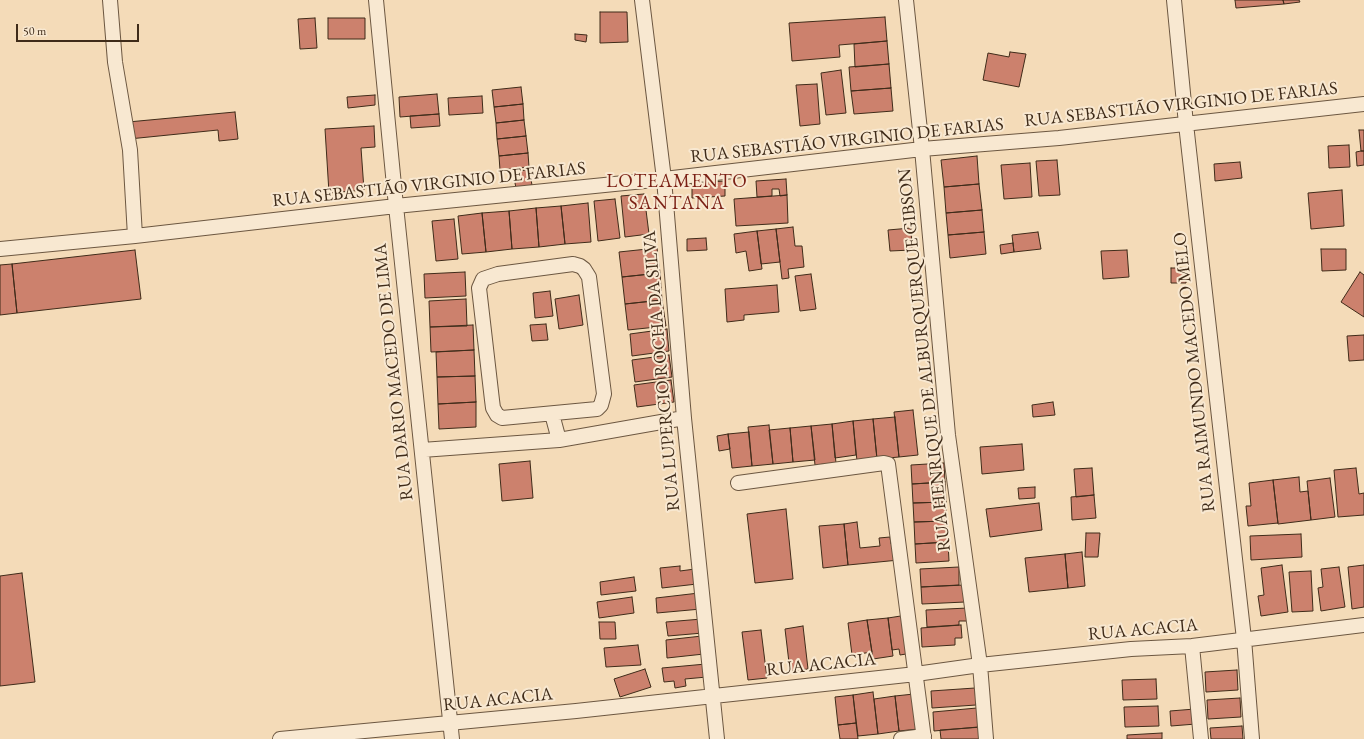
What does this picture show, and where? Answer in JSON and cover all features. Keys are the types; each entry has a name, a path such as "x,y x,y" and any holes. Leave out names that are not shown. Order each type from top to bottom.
{"street":[{"path":"110,0 115,62 130,150 135,236"},
{"name":"RUA DARIO MACEDO DE LIMA","path":"376,0 452,739"},
{"name":"RUA LUPERCIO ROCHA DA SILVA","path":"642,0 664,179 684,418 717,739"},
{"name":"RUA HENRIQUE DE ALBURQUERQUE GIBSON","path":"906,0 922,149 948,435 980,665 986,739"},
{"name":"RUA RAIMUNDO MACEDO MELO","path":"1174,0 1186,124 1244,639 1252,739"},
{"name":"RUA SEBASTIÃO VIRGINIO DE FARIAS","path":"0,249 135,236 396,206 664,179 922,149 1059,138 1364,104"},
{"path":"573,264 584,269 589,277 604,394 602,405 597,409 552,414 502,418 497,415 493,408 479,288 483,279 489,276 573,264"},
{"path":"552,414 559,440"},
{"path":"422,450 559,440 684,418"},
{"path":"738,483 887,462 924,737 901,739"},
{"name":"RUA ACACIA","path":"280,739 576,711 916,674 980,665 1131,648 1192,646 1364,625"},
{"path":"1192,646 1201,739"}],"building":[{"path":"1235,0 1283,0 1284,4 1236,8"},
{"path":"1283,0 1299,0 1300,2 1284,4"},
{"path":"600,12 627,12 628,42 600,43"},
{"path":"885,17 887,41 839,45 840,57 792,61 789,23"},
{"path":"315,18 317,48 300,49 298,19"},
{"path":"328,18 365,18 365,39 328,39"},
{"path":"575,34 587,35 586,42 575,40"},
{"path":"887,41 889,64 855,67 854,44"},
{"path":"1010,52 1026,54 1019,87 983,80 988,53 1009,57"},
{"path":"889,64 891,88 851,91 849,67"},
{"path":"841,70 846,113 826,115 821,73"},
{"path":"817,84 820,124 800,126 796,85"},
{"path":"521,87 523,104 494,107 492,90"},
{"path":"891,88 893,111 854,114 851,91"},
{"path":"437,94 439,114 400,117 399,97"},
{"path":"375,95 375,105 348,108 347,97"},
{"path":"482,96 483,113 449,115 448,98"},
{"path":"523,104 524,120 496,123 494,107"},
{"path":"235,112 238,139 219,141 218,130 129,139 128,122"},
{"path":"439,114 440,126 411,128 410,116"},
{"path":"524,120 526,136 497,139 496,123"},
{"path":"374,126 375,147 361,148 364,190 329,193 325,129"},
{"path":"1359,130 1364,130 1364,151 1361,151"},
{"path":"526,136 528,153 499,156 497,139"},
{"path":"1349,145 1350,167 1329,168 1328,146"},
{"path":"1364,151 1364,165 1357,166 1356,152"},
{"path":"528,153 529,167 500,170 499,156"},
{"path":"977,156 979,184 944,187 941,160"},
{"path":"1057,160 1060,195 1039,196 1036,161"},
{"path":"1240,162 1242,178 1215,181 1214,164"},
{"path":"1030,163 1032,197 1004,199 1001,165"},
{"path":"529,169 532,185 516,188 513,173"},
{"path":"786,179 787,195 780,196 779,189 772,189 772,196 757,197 756,181"},
{"path":"725,181 725,196 692,198 692,183"},
{"path":"979,184 982,210 946,213 944,187"},
{"path":"1342,190 1344,226 1311,229 1308,193"},
{"path":"644,194 649,234 625,237 621,196"},
{"path":"787,195 788,223 736,226 734,199"},
{"path":"615,199 620,238 598,241 594,201"},
{"path":"588,203 591,242 565,244 561,206"},
{"path":"561,206 565,244 539,247 536,208"},
{"path":"536,208 539,247 512,249 509,211"},
{"path":"982,210 984,232 948,235 946,213"},
{"path":"509,211 512,249 486,252 482,213"},
{"path":"482,213 486,252 462,254 458,216"},
{"path":"454,219 458,259 436,261 432,221"},
{"path":"793,227 795,246 802,246 804,267 788,269 789,278 782,279 776,229"},
{"path":"911,228 912,250 890,251 888,230"},
{"path":"776,229 780,262 761,264 757,231"},
{"path":"757,231 762,269 749,271 746,251 736,253 734,234"},
{"path":"984,232 986,254 950,258 948,235"},
{"path":"1038,232 1041,249 1014,252 1012,235"},
{"path":"706,238 707,250 687,251 687,239"},
{"path":"1013,243 1014,252 1001,254 1000,245"},
{"path":"657,248 660,273 622,277 619,252"},
{"path":"1321,249 1346,249 1346,270 1322,271"},
{"path":"135,250 141,299 17,313 12,264"},
{"path":"1127,250 1129,277 1103,279 1101,251"},
{"path":"12,264 17,313 0,315 0,265"},
{"path":"1171,268 1187,268 1186,283 1171,283"},
{"path":"465,272 466,296 425,298 424,274"},
{"path":"1360,272 1364,275 1364,317 1341,302"},
{"path":"660,273 662,300 625,304 622,277"},
{"path":"811,274 816,309 800,311 795,276"},
{"path":"777,285 779,312 744,315 744,320 727,322 725,289"},
{"path":"550,291 553,316 535,318 533,293"},
{"path":"579,295 583,325 559,329 555,299"},
{"path":"466,299 467,326 430,327 429,301"},
{"path":"662,300 666,326 628,330 625,304"},
{"path":"546,324 548,340 532,341 530,325"},
{"path":"473,325 474,350 431,352 430,327"},
{"path":"667,329 669,351 632,356 630,334"},
{"path":"1364,335 1364,360 1349,361 1347,336"},
{"path":"474,350 475,376 437,377 436,352"},
{"path":"669,355 672,377 635,382 632,360"},
{"path":"475,376 476,402 438,404 437,377"},
{"path":"671,380 674,402 637,407 634,385"},
{"path":"476,402 476,427 439,429 438,404"},
{"path":"1053,402 1055,415 1033,417 1032,405"},
{"path":"913,410 918,455 899,457 894,412"},
{"path":"895,417 899,457 877,459 873,419"},
{"path":"873,419 877,459 857,461 853,421"},
{"path":"853,421 856,455 835,458 832,424"},
{"path":"832,424 836,463 815,465 811,426"},
{"path":"769,425 773,464 752,466 748,427"},
{"path":"811,426 815,460 793,462 790,428"},
{"path":"790,428 793,462 773,464 769,430"},
{"path":"749,432 752,466 732,468 728,434"},
{"path":"728,434 730,449 719,451 717,436"},
{"path":"1022,444 1024,470 982,474 980,447"},
{"path":"530,461 533,498 502,501 499,464"},
{"path":"944,463 945,482 912,484 911,465"},
{"path":"1092,468 1094,495 1076,497 1074,469"},
{"path":"1356,468 1359,494 1364,493 1364,515 1338,517 1334,470"},
{"path":"1299,477 1300,492 1308,491 1311,520 1278,524 1273,480"},
{"path":"1330,478 1335,517 1311,520 1307,481"},
{"path":"1273,480 1278,523 1248,526 1246,506 1251,506 1249,483"},
{"path":"945,482 946,502 913,503 912,484"},
{"path":"1035,487 1035,498 1019,499 1018,488"},
{"path":"1094,495 1096,518 1072,520 1071,497"},
{"path":"946,502 947,521 914,522 913,503"},
{"path":"1039,503 1042,530 990,537 986,509"},
{"path":"786,509 793,579 755,583 747,514"},
{"path":"947,521 948,542 915,544 914,522"},
{"path":"857,522 860,548 880,546 879,538 890,537 891,544 897,544 899,560 848,565 844,524"},
{"path":"844,524 848,565 823,568 819,526"},
{"path":"1086,533 1100,533 1098,557 1085,557"},
{"path":"1301,534 1302,557 1251,560 1250,536"},
{"path":"948,542 949,561 916,563 915,544"},
{"path":"1082,552 1085,586 1068,588 1065,554"},
{"path":"1065,554 1068,588 1029,592 1025,558"},
{"path":"1282,565 1288,612 1261,616 1258,596 1264,595 1261,568"},
{"path":"1364,565 1364,607 1352,609 1348,567"},
{"path":"680,566 680,571 695,569 697,584 662,588 660,568"},
{"path":"959,567 959,585 921,587 920,569"},
{"path":"1339,567 1345,607 1321,611 1318,588 1323,587 1321,569"},
{"path":"1311,571 1313,611 1292,612 1289,572"},
{"path":"22,573 35,682 0,686 0,576"},
{"path":"634,577 636,591 601,595 600,582"},
{"path":"965,585 965,602 922,604 921,587"},
{"path":"699,593 701,609 657,613 656,598"},
{"path":"632,597 634,613 599,618 597,602"},
{"path":"968,608 969,621 959,621 959,625 927,627 926,610"},
{"path":"907,615 912,653 900,655 899,649 892,650 888,618"},
{"path":"888,618 893,656 873,659 867,620"},
{"path":"702,619 703,633 668,636 666,622"},
{"path":"867,620 872,652 852,655 848,623"},
{"path":"599,622 615,622 616,639 600,639"},
{"path":"961,625 962,638 955,638 955,645 922,647 921,628"},
{"path":"803,626 808,669 790,671 785,629"},
{"path":"761,630 767,678 748,680 742,632"},
{"path":"702,636 704,654 667,658 666,640"},
{"path":"638,645 641,665 606,667 604,648"},
{"path":"706,664 707,677 685,679 686,686 675,688 674,681 664,682 662,668"},
{"path":"645,669 651,687 620,697 614,679"},
{"path":"1237,670 1238,690 1206,692 1205,672"},
{"path":"1156,679 1157,699 1123,700 1122,680"},
{"path":"975,688 976,705 932,708 931,691"},
{"path":"873,692 878,734 858,736 853,695"},
{"path":"914,694 918,729 899,731 895,696"},
{"path":"853,695 856,723 838,725 835,697"},
{"path":"895,696 899,731 878,734 874,699"},
{"path":"1240,698 1241,717 1208,719 1207,700"},
{"path":"1158,706 1159,726 1125,727 1124,707"},
{"path":"977,708 978,727 934,731 933,712"},
{"path":"1195,709 1196,724 1171,726 1170,711"},
{"path":"856,723 858,739 840,739 838,725"},
{"path":"1242,726 1243,739 1211,739 1210,728"},
{"path":"982,727 983,739 941,739 940,730"},
{"path":"1162,733 1162,739 1127,739 1127,735"}],"district":[{"name":"LOTEAMENTO SANTANA","path":"677,193"}]}
